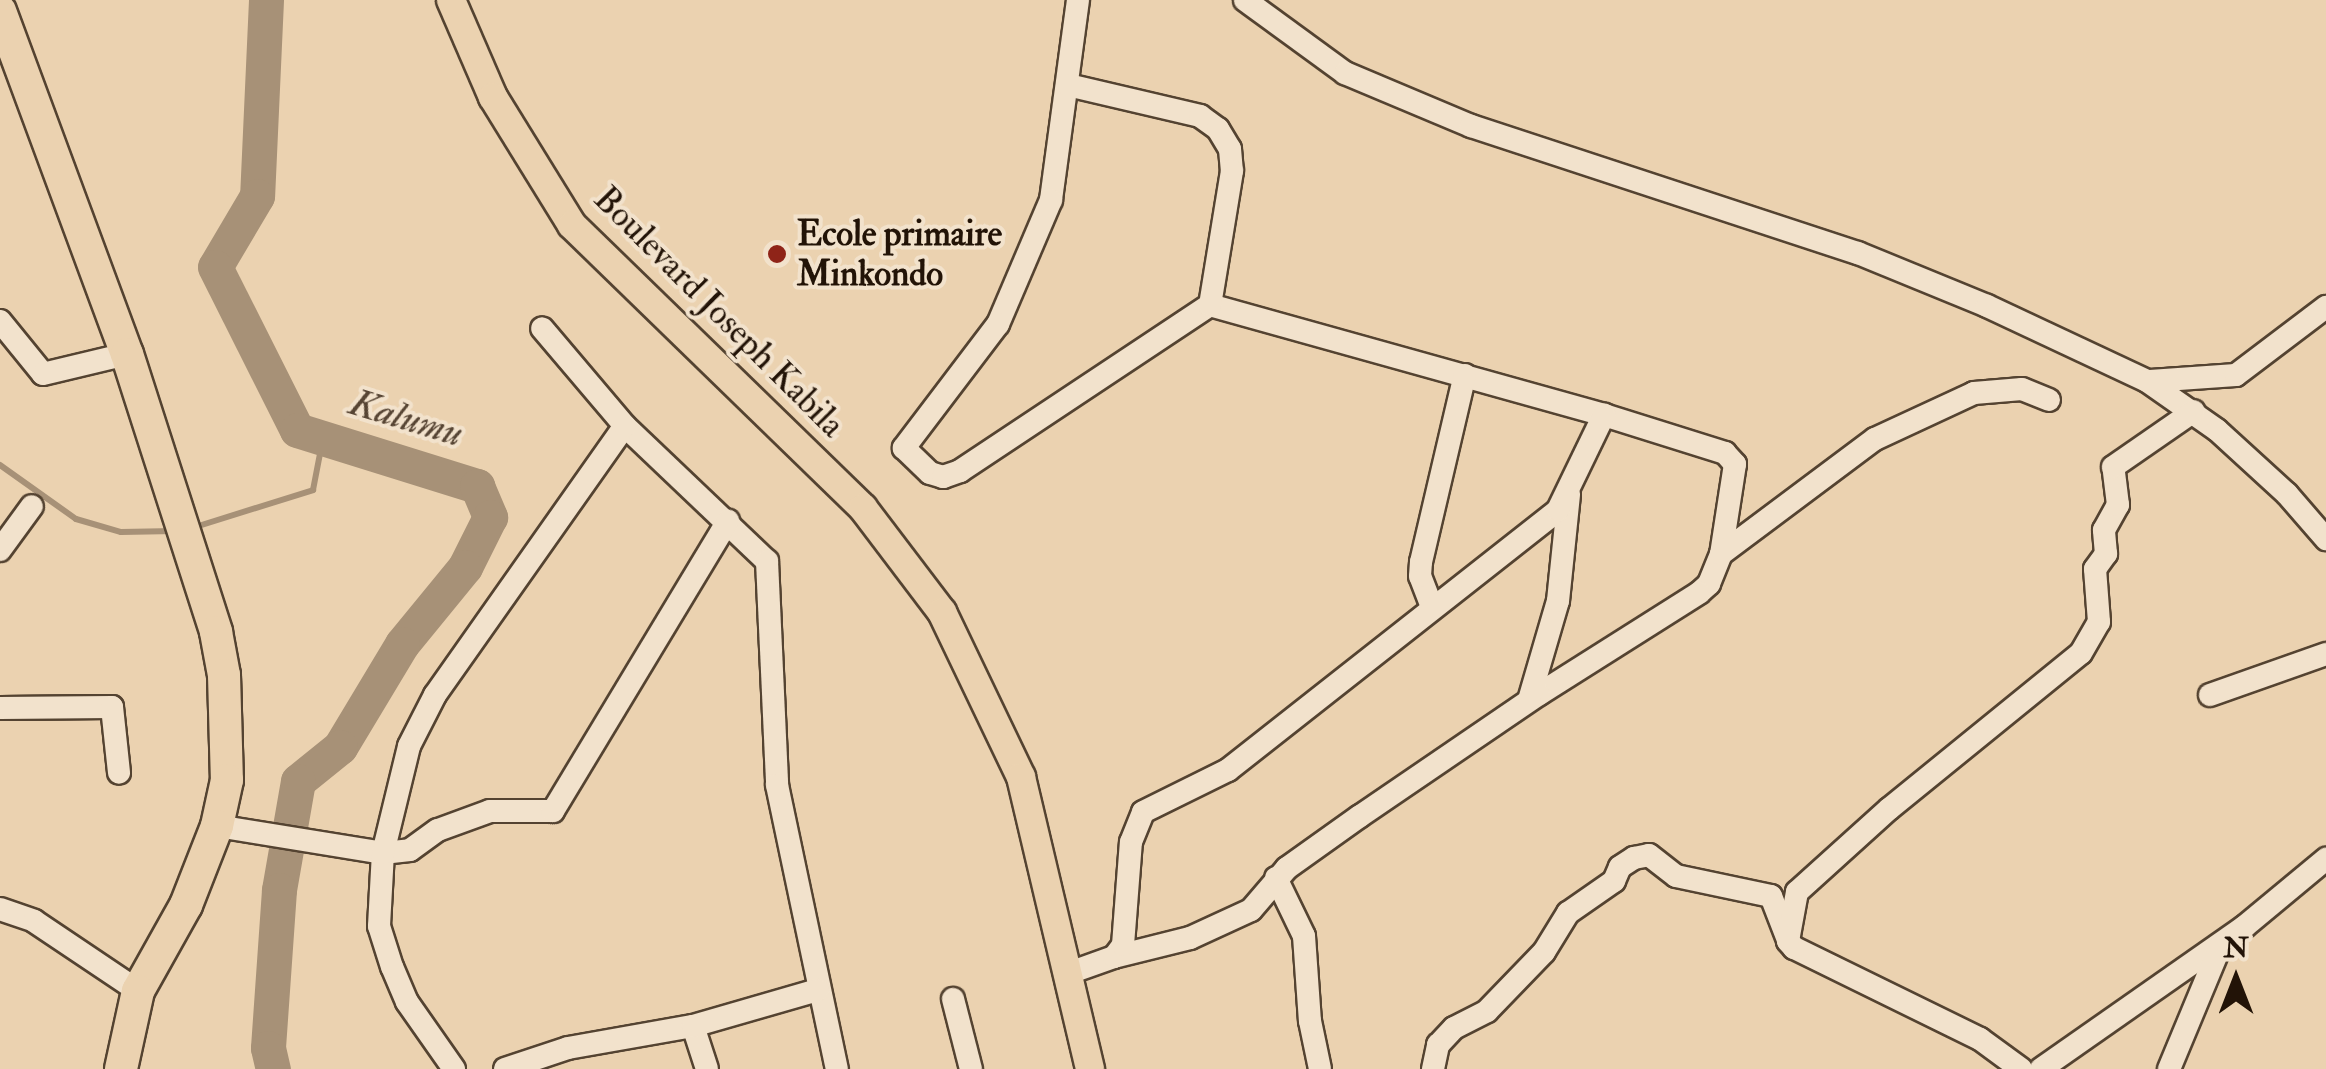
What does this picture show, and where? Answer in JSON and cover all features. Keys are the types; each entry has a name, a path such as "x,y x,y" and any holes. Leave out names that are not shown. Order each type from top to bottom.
{"highway":[{"path":"0,11 128,354 180,517 224,676 227,780 216,826 186,904 138,991 121,1069"}],"main road":[{"name":"Boulevard Joseph Kabila","path":"451,0 493,98 572,225 863,508 942,612 986,696 1021,778 1090,1069"}],"street":[{"path":"1068,86 1200,116 1210,120 1224,139 1230,149 1232,171 1210,304 960,471 943,477 930,473 904,448 1007,308 1056,182 1078,0"},
{"path":"1245,0 1326,63 1399,96 1471,126 1628,180 1858,253 2004,314 2146,381 2194,411 2287,494 2326,538"},
{"path":"1069,973 1190,938 1251,910 1276,878 1529,700 1699,593 1709,584 1721,554 1736,464 1732,457 1604,414 1210,304"},
{"path":"2146,381 2236,375 2326,307"},
{"path":"0,321 46,375 128,354"},
{"path":"542,328 626,426 768,561 777,786 838,1069"},
{"path":"1432,607 1420,576 1421,562 1465,375"},
{"path":"1721,554 1875,439 1974,393 2022,389 2049,400"},
{"path":"1433,1069 1438,1045 1462,1022 1487,1010 1544,952 1568,912 1614,880 1625,862 1649,854 1676,876 1771,896 1797,892 1889,809 2081,653 2100,622 2096,569 2106,554 2104,530 2118,505 2114,467 2194,411"},
{"path":"1114,957 1123,944 1131,842 1143,812 1228,770 1558,510 1569,495 1604,414"},
{"path":"454,1069 407,1002 379,926 382,853 409,746 435,696 626,426"},
{"path":"1529,700 1558,601 1569,495"},
{"path":"0,550 32,506"},
{"path":"216,826 382,853 410,850 438,830 490,811 556,808 728,521"},
{"path":"2210,695 2326,654"},
{"path":"0,708 112,707 119,773"},
{"path":"2042,1069 2221,944 2326,859"},
{"path":"1276,878 1304,936 1310,1021 1320,1069"},
{"path":"1788,941 1797,892"},
{"path":"1771,896 1788,941 1802,953 1980,1039 2022,1069"},
{"path":"0,909 34,921 138,991"},
{"path":"2169,1069 2221,944"},
{"path":"505,1069 568,1048 692,1026 818,990"},
{"path":"954,999 971,1069"},
{"path":"692,1026 706,1069"}],"waterway":[{"name":"Kalumu","path":"266,0 257,196 215,267 297,430 477,486 490,517 465,567 402,644 340,747 298,781 279,890 268,1048 273,1069"},
{"path":"192,528 313,490 323,438"},
{"path":"0,465 76,519 121,532 175,531"}],"place":[{"name":"Ecole primaire Minkondo","path":"777,254"}]}
